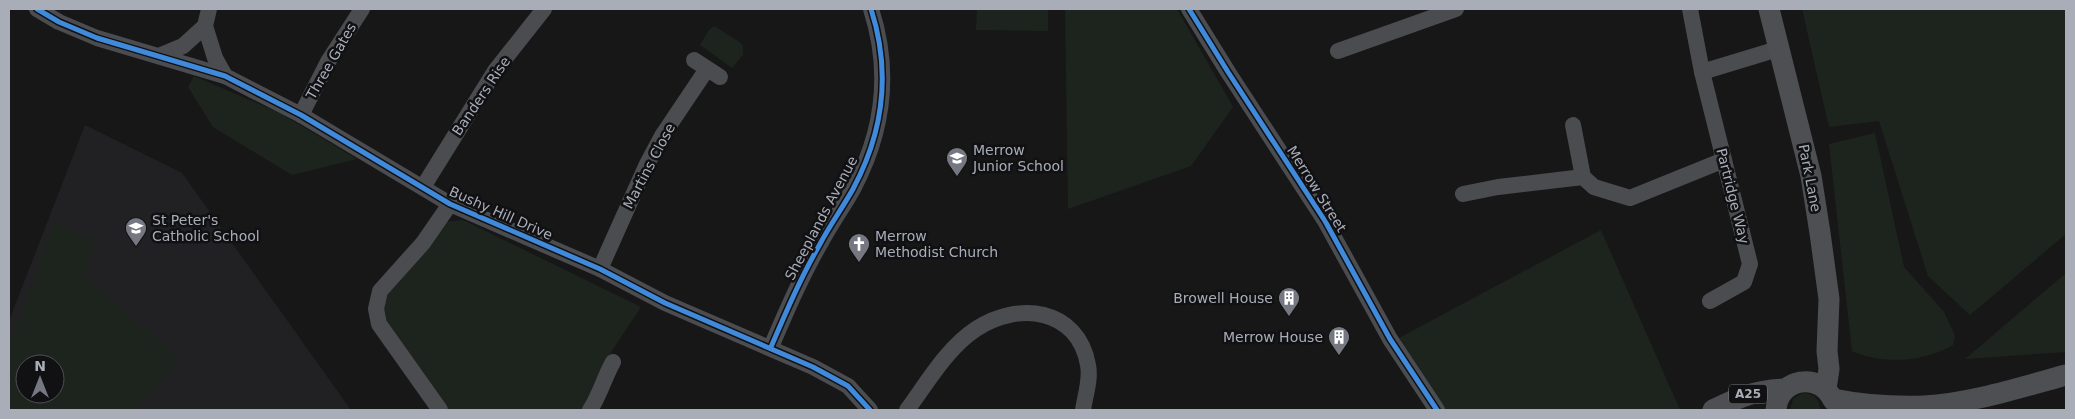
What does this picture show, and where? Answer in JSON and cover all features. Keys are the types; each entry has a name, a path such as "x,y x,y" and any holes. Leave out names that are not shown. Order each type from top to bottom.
{"main road":[{"name":"Park Lane","path":"1769,9 1813,186 1829,299 1826,351 1831,400"},
{"path":"1776,410 1780,396 1810,370 1826,351"},
{"path":"1790,386 1812,381 1831,400 1891,406 1926,406 1983,396 2066,375"},
{"name":"A25","path":"1713,410 1740,396 1790,386"}],"street":[{"name":"Bushy Hill Drive","path":"37,9 59,22 97,38 225,76 301,115 423,186 450,204 600,269 665,303 770,347 842,383 870,410"},
{"path":"209,9 205,26 215,58 225,76"},
{"name":"Three Gates","path":"301,115 329,60 362,9"},
{"name":"Banders Rise","path":"423,186 495,71 544,9"},
{"name":"Sheeplands Avenue","path":"770,347 799,282 854,188 877,132 884,77 879,40 871,9"},
{"name":"Merrow Street","path":"1189,9 1325,221 1386,332 1436,410"},
{"path":"1338,51 1421,15 1456,9"},
{"name":"Partridge Way","path":"1690,9 1702,72 1750,264 1744,282 1710,301"},
{"path":"159,56 183,46 205,26"},
{"path":"1702,72 1778,49"},
{"name":"Martins Close","path":"600,269 647,164 662,136 707,69"},
{"path":"1573,125 1583,177 1594,186 1630,198 1724,160"},
{"path":"1463,194 1498,187 1583,177"},
{"path":"440,410 380,324 376,309 380,291 423,243 450,204"},
{"path":"907,410 936,370 962,340 976,328 998,318 1026,311 1055,319 1073,330 1083,349 1088,366 1083,410"},
{"path":"590,410 599,396 604,377 613,362"}],"shaded area":[{"path":"977,9 1048,9 1048,31 976,30"},
{"path":"1065,9 1177,9 1233,107 1191,166 1068,209"},
{"path":"1802,9 2066,9 2066,234 1970,315 1928,276 1879,121 1829,127"},
{"path":"714,26 743,46 743,55 732,68 700,45 709,30"},
{"path":"194,76 280,113 357,159 292,175 213,127 188,87"},
{"name":"St Peter's Catholic School","path":"85,125 182,173 351,410 9,410 9,321"},
{"path":"1875,133 1904,267 1944,312 1955,336 1953,345 1942,351 1903,360 1877,358 1852,351 1829,144"},
{"path":"463,220 641,307 604,363 584,410 448,410 387,324 383,312 388,291 444,222"},
{"path":"55,222 96,242 83,275 180,359 135,410 9,410 9,347"},
{"path":"1601,230 1680,410 1444,410 1399,338"},
{"path":"2066,273 2066,352 1965,359"},
{"path":"1805,393 1816,398 1820,410 1790,410 1793,399"}],"cycle path":[{"path":"37,9 59,22 97,38 225,76 301,115 450,204 600,269 665,303 813,367 848,386 870,410"},
{"path":"771,347 806,269 853,189 872,145 878,123 882,78 881,55 871,9"},
{"path":"1189,9 1325,221 1390,339 1437,410"}],"place":[{"name":"Merrow Junior School","path":"957,177"},
{"name":"St Peter's Catholic School","path":"136,247"},
{"name":"Merrow Methodist Church","path":"859,263"},
{"name":"Browell House","path":"1289,317"},
{"name":"Merrow House","path":"1339,356"}]}
